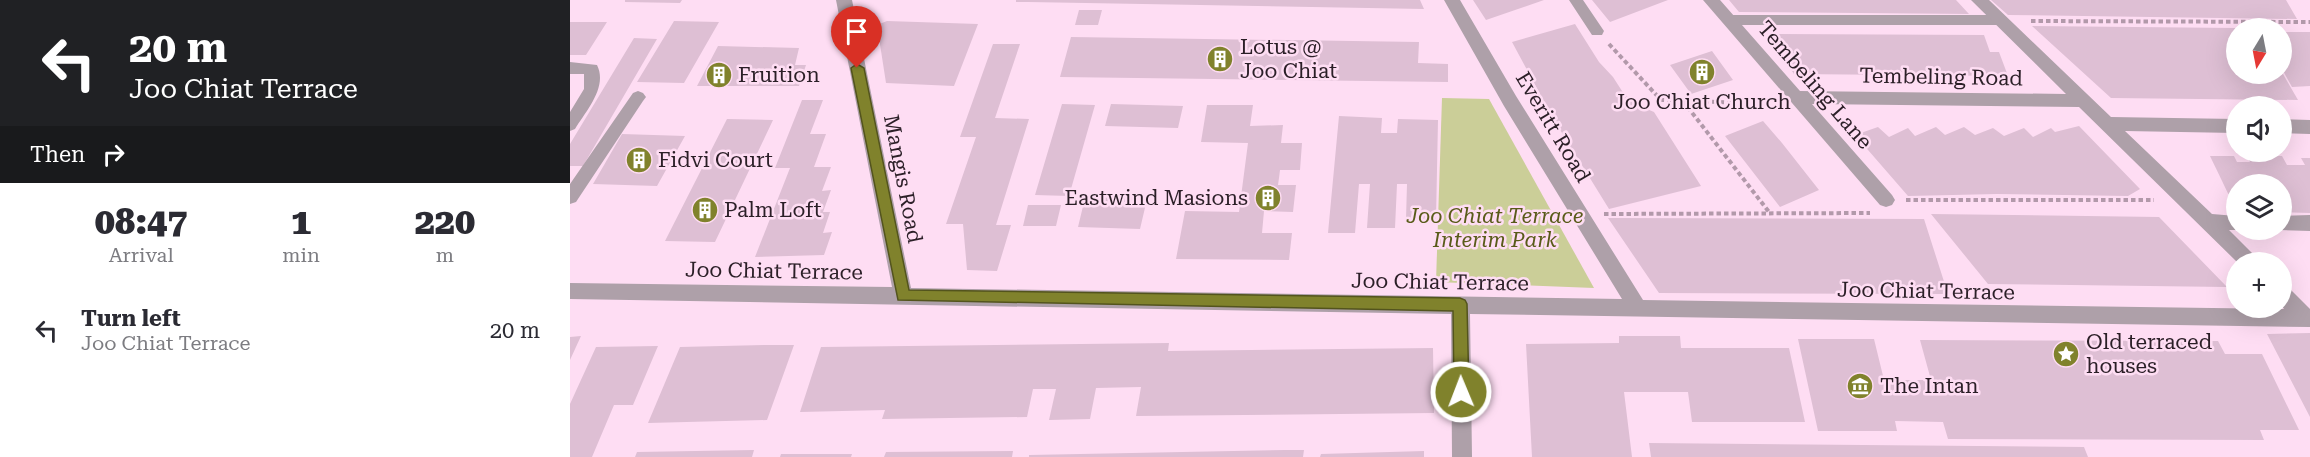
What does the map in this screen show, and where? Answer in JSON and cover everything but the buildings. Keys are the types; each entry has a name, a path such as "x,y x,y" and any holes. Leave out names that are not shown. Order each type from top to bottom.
{"street":[{"name":"Mangis Road","path":"844,0 903,296"},
{"name":"Everitt Road","path":"1452,0 1510,101 1637,307"},
{"name":"Tembeling Lane","path":"1711,0 1886,200"},
{"name":"Tembeling Road","path":"1979,0 2239,252"},
{"name":"Tembeling Road","path":"1796,98 2085,101"},
{"path":"2107,124 2226,126"},
{"path":"2292,126 2310,127"},
{"path":"2208,222 2226,223"},
{"path":"2292,223 2310,223"},
{"name":"Joo Chiat Terrace","path":"570,291 1637,307 1920,314 2308,318"},
{"path":"2292,303 2308,318"},
{"path":"1460,304 1462,457"}],"lane":[{"path":"1575,0 1597,31"},
{"path":"1728,20 2000,20"},
{"path":"570,68 592,69 591,90 570,125"},
{"path":"570,197 638,97"}],"path":[{"path":"2000,20 2310,22"},
{"path":"1597,31 1661,100 1774,104"},
{"path":"1683,100 1770,213"},
{"path":"1603,214 1888,213 1886,200 2160,200"}],"green space":[{"name":"Joo Chiat Terrace Interim Park","path":"1442,98 1489,99 1594,288 1436,282"}],"place":[{"name":"Lotus @ Joo Chiat","path":"1220,59"},
{"name":"Joo Chiat Church","path":"1702,72"},
{"name":"Fruition","path":"719,75"},
{"name":"Fidvi Court","path":"639,160"},
{"name":"Eastwind Masions","path":"1268,198"},
{"name":"Palm Loft","path":"705,210"},
{"name":"Old terraced houses","path":"2066,354"},
{"name":"The Intan","path":"1860,386"}],"route":[{"path":"857,68 903,296 1460,304 1461,392"}]}
